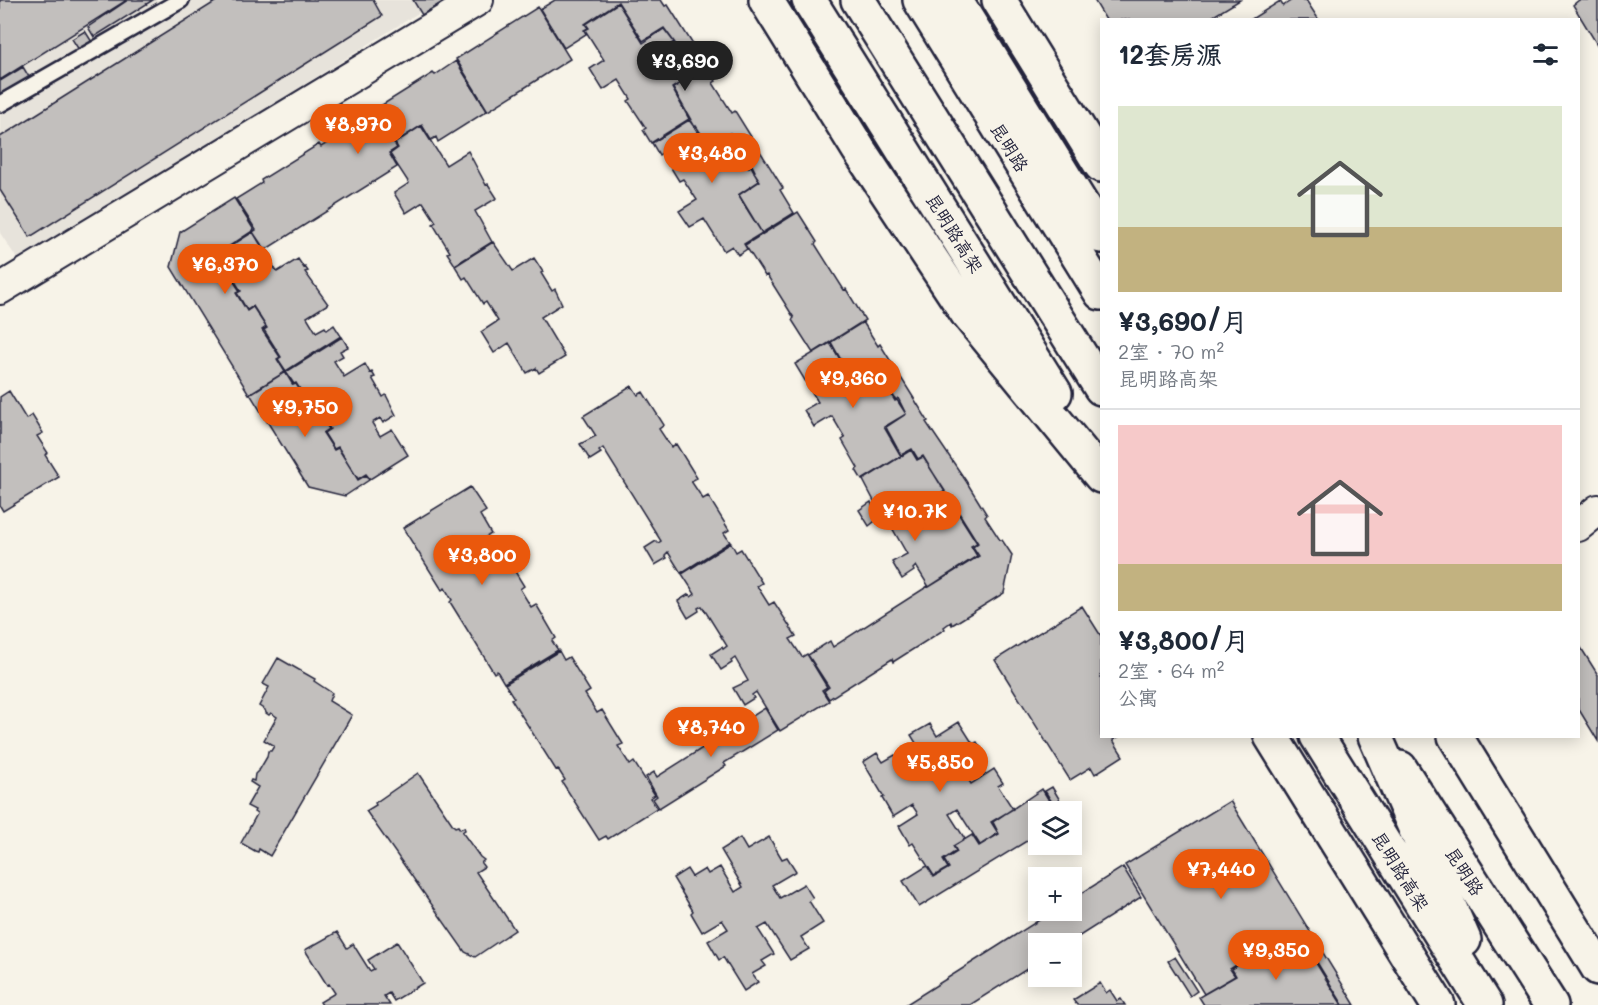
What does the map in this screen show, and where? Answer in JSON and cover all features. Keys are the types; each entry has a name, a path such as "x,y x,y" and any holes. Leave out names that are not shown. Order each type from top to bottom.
{"main road":[{"path":"766,0 966,313 1100,475"},
{"name":"昆明路高架","path":"809,0 1100,465"},
{"path":"858,0 1100,386"},
{"name":"昆明路","path":"920,0 1100,291"},
{"path":"955,0 1100,234"},
{"path":"999,0 1100,163"},
{"path":"1272,738 1438,1005"},
{"name":"昆明路高架","path":"1318,738 1485,1005"},
{"path":"1376,738 1492,1005"},
{"name":"昆明路","path":"1380,738 1551,1005"},
{"path":"1456,738 1598,968"}],"street":[{"path":"0,289 478,0"},
{"path":"1580,524 1598,510"}],"lane":[{"path":"0,104 181,0"}],"shaded area":[{"path":"0,0 439,0 20,263 0,233"}],"building":[{"path":"0,0 127,0 0,80"},
{"path":"128,0 153,0 94,37 88,27"},
{"path":"218,0 373,0 382,16 30,237 0,190 0,137"},
{"path":"413,0 446,0 422,15"},
{"path":"555,0 661,0 665,6 668,5 716,81 713,83 732,113 735,111 783,188 780,190 794,213 762,233 739,195 760,181 752,165 749,167 738,149 741,148 730,133 709,146 695,127 673,88 694,75 686,59 683,61 672,44 675,43 664,28 643,41 618,2 585,24 588,28 584,30 586,34 564,48 540,9"},
{"path":"1094,0 1240,0 1210,18 1105,18"},
{"path":"1292,0 1306,0 1318,18 1253,18 1280,1 1283,6"},
{"path":"1579,0 1598,0 1598,46 1573,5"},
{"path":"618,3 643,43 664,29 674,42 671,44 682,62 685,60 693,75 672,88 689,119 651,143 643,130 646,128 628,101 631,99 619,80 603,90 590,69 604,60 585,30 589,28 586,24"},
{"path":"538,7 570,59 488,111 456,59"},
{"path":"85,31 92,42 79,50 72,39"},
{"path":"456,61 487,111 438,142 436,137 431,140 422,125 394,143 397,148 389,153 397,167 265,250 253,232 256,230 236,199 262,183 261,180 319,144 321,147 384,108 382,105"},
{"path":"23,67 29,77 0,97 0,81"},
{"path":"689,120 709,147 729,134 740,147 737,149 748,168 751,166 759,181 738,195 762,233 744,244 747,249 738,255 732,246 724,251 704,219 690,227 679,211 697,200 683,179 679,181 662,153 659,155 652,143"},
{"path":"421,126 446,165 468,151 486,185 488,184 497,198 475,211 492,242 455,265 433,224 436,222 423,202 406,213 394,193 409,183 390,154 398,148 395,143"},
{"path":"234,198 254,230 225,249 228,254 219,259 240,291 236,293 247,311 253,307 266,327 262,330 280,357 277,359 285,372 249,394 171,267 180,232"},
{"path":"798,212 817,242 815,244 865,320 813,353 767,275 765,276 745,245"},
{"path":"253,232 277,272 298,259 305,267 308,271 305,272 328,304 307,317 316,332 325,327 327,330 334,325 341,336 286,371 278,359 281,357 264,330 267,328 253,306 247,310 237,293 241,291 221,259 229,254 226,249"},
{"path":"493,242 513,271 534,258 552,291 555,289 562,304 541,317 565,357 539,373 536,368 527,373 509,343 494,353 481,332 498,321 486,302 483,304 466,277 463,279 455,266"},
{"path":"863,322 878,346 880,344 928,421 926,422 987,515 985,517 1012,555 1004,593 952,625 951,622 944,627 945,629 893,662 892,659 829,699 824,691 829,687 808,655 830,641 833,647 979,556 973,547 978,543 956,508 951,512 941,495 945,492 923,456 918,459 912,449 901,455 888,431 886,427 906,414 898,398 896,400 885,383 887,381 884,376 882,377 876,368 853,381 831,342"},
{"path":"342,337 348,347 340,351 343,356 334,361 344,377 365,364 370,373 372,372 375,377 372,378 383,397 386,395 396,415 383,423 380,418 372,423 380,436 392,429 408,455 370,479 366,474 358,479 338,447 334,449 324,433 330,429 317,408 313,410 286,372"},
{"path":"830,343 854,382 876,369 886,381 884,383 895,401 897,400 906,414 884,427 901,456 862,480 842,440 845,438 832,416 814,427 804,410 818,402 795,364"},
{"path":"285,372 293,385 296,384 313,411 317,409 329,429 323,433 334,450 338,448 358,480 366,475 369,480 345,496 308,487 250,394"},
{"path":"632,386 638,395 643,392 664,425 659,429 671,447 676,444 697,478 691,481 703,499 708,496 729,530 724,533 730,542 681,573 668,552 665,555 667,558 655,565 645,548 656,541 658,543 661,541 603,448 599,451 601,453 590,460 580,444 596,436 583,416"},
{"path":"9,391 26,419 32,415 43,433 37,436 48,453 45,455 59,477 3,511 0,506 0,397"},
{"path":"911,450 917,460 923,457 945,491 939,495 951,513 956,510 977,543 971,546 977,556 929,587 916,566 914,571 902,579 892,562 907,554 884,514 869,526 859,510 871,502 872,505 875,503 863,480"},
{"path":"470,487 486,511 480,515 491,534 486,537 498,555 503,552 524,586 520,589 531,607 536,604 556,638 552,641 558,650 504,683 497,671 494,673 450,602 452,600 445,588 442,590 403,528"},
{"path":"731,543 736,552 741,549 762,583 757,586 769,605 774,602 796,636 790,639 802,657 807,654 827,687 822,690 829,701 780,731 756,692 752,695 754,698 743,705 733,688 748,681 735,658 731,661 732,663 721,670 711,654 727,646 702,606 698,608 699,611 688,618 678,601 689,594 691,597 695,594 682,574"},
{"path":"1082,606 1100,634 1100,738 1116,738 1113,740 1123,756 1095,774 1091,767 1070,780 995,660"},
{"path":"1580,646 1598,675 1598,741 1580,711"},
{"path":"559,651 564,660 569,657 590,691 585,694 597,713 602,710 623,744 618,746 630,765 634,762 655,795 650,798 657,808 608,839 606,836 599,840 562,782 565,780 558,769 556,770 511,699 514,698 505,684"},
{"path":"278,658 315,679 314,681 332,693 329,701 352,715 270,856 259,849 258,852 241,843 257,814 255,810 247,806 258,787 250,782 254,781 255,774 267,757 268,751 271,751 274,746 264,740 277,717 271,713 269,715 259,706 269,687 263,684"},
{"path":"765,708 778,730 724,763 726,766 659,808 653,799 657,796 646,777 654,772 657,777"},
{"path":"959,722 973,744 977,742 986,756 963,771 971,784 994,769 1003,783 998,786 1013,809 991,822 998,833 980,845 957,809 949,814 965,839 953,846 956,851 943,860 948,868 934,876 913,843 910,845 899,826 918,814 912,805 893,817 863,762 877,753 883,762 895,755 899,760 911,752 926,777 934,772 911,735 930,724 937,736"},
{"path":"418,773 453,825 460,829 464,827 465,830 462,832 484,860 481,863 484,867 476,872 515,930 475,957 465,952 366,811"},
{"path":"1052,787 1060,801 1051,801 1045,791"},
{"path":"1042,789 1049,801 1028,801 1028,840 919,907 903,881 927,866 934,877 949,868 944,860 957,852 954,846 972,835 979,846 999,834 993,822"},
{"path":"1230,801 1355,1005 1343,1005 1304,941 1301,943 1296,935 1261,959 1257,952 1230,969 1235,976 1204,994 1125,865"},
{"path":"769,837 782,859 787,857 796,871 772,885 780,898 804,884 813,898 809,901 823,923 801,937 809,949 790,960 767,924 758,929 774,954 762,961 766,966 752,974 758,982 744,991 723,957 719,960 708,941 728,929 722,920 702,932 691,913 693,911 673,878 687,869 692,877 705,869 708,874 720,867 735,892 743,887 721,850 740,838 747,850"},
{"path":"1123,867 1141,897 1082,934 1028,933 1028,968 970,1005 905,1005 1038,921 1082,921 1082,893"},
{"path":"337,932 347,948 353,944 370,971 374,969 368,960 397,942 423,983 394,1001 389,993 384,996 390,1005 322,1005 320,1002 335,993 329,984 327,985 305,950"},
{"path":"1296,937 1300,944 1303,942 1342,1005 1204,1005 1199,997 1236,976 1232,969 1257,953 1261,960"},
{"path":"1175,957 1197,991 1190,996 1168,961"},
{"path":"1100,983 1106,993 1110,990 1117,1001 1121,999 1125,1005 1077,1005 1073,1000"}]}
